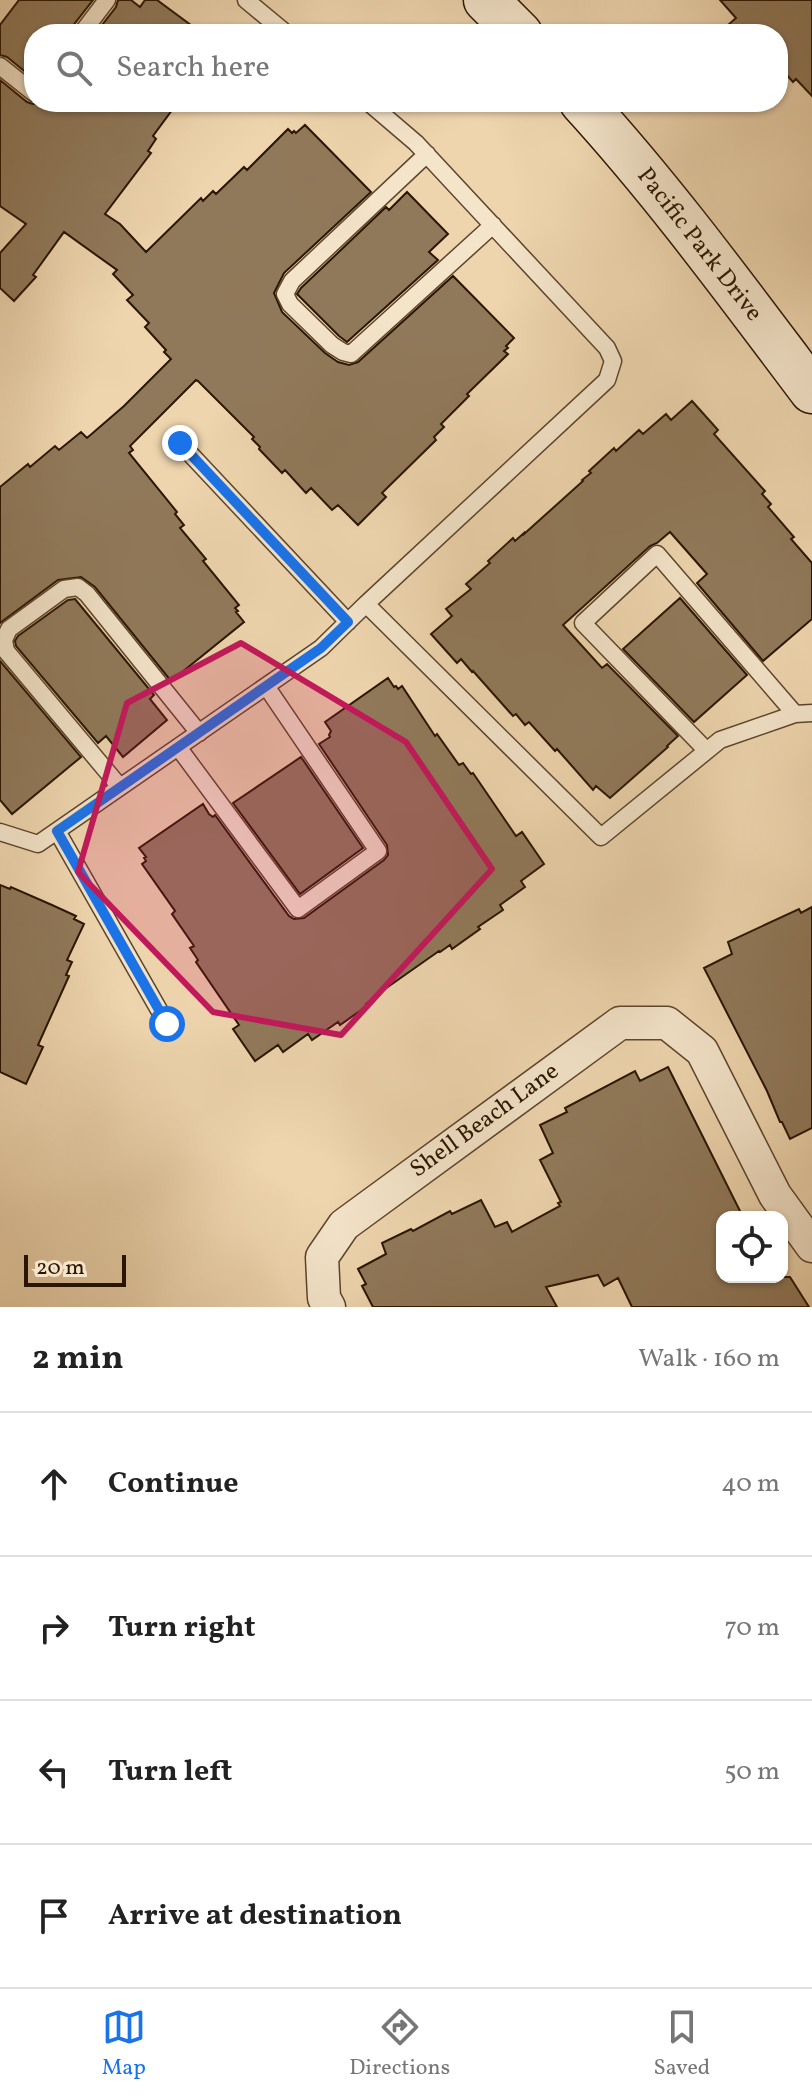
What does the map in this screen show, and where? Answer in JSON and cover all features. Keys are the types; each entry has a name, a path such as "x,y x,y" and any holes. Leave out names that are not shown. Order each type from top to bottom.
{"main road":[{"path":"486,0 510,24"},
{"name":"Pacific Park Drive","path":"591,112 711,256 812,391"}],"street":[{"name":"Shell Beach Lane","path":"329,1307 324,1298 322,1257 344,1225 620,1023 667,1023 702,1051 775,1195 812,1246"}],"lane":[{"path":"89,24 107,0"},
{"path":"246,0 275,24"},
{"path":"0,66 24,85"},
{"path":"1,834 38,844 321,648 607,380 613,361 607,348 427,154 380,112"},
{"path":"427,154 292,281 285,294 290,304 339,350 351,354 493,225"},
{"path":"180,443 348,622"},
{"path":"366,604 601,837 720,740 803,713 657,554 583,623 706,750"},
{"path":"120,787 6,651 4,640 9,629 64,589 78,587 87,594 199,733"},
{"path":"178,747 298,909 378,851 266,686"},
{"path":"57,831 167,1024"}],"highlighted area":[{"path":"241,643 406,742 492,869 341,1035 213,1012 78,872 127,703"}],"building":[{"path":"19,0 93,0 74,24 24,24 24,71 0,55 0,25"},
{"path":"118,0 131,0 140,7 145,0 157,0 189,24 103,24"},
{"path":"720,0 812,0 812,96 796,79 793,82 788,76 788,24 729,24 736,18"},
{"path":"0,80 24,100 24,112 171,112 153,136 156,139 148,151 151,153 105,214 120,224 146,252 201,198 203,201 213,191 216,194 244,167 247,170 288,129 296,133 305,125 371,192 284,273 274,293 282,312 325,353 349,365 358,362 453,276 514,338 504,351 508,354 467,394 469,396 441,424 444,427 434,437 436,440 382,493 386,497 358,525 338,505 332,510 311,488 306,493 285,470 282,473 259,449 252,439 254,437 196,380 130,446 133,450 129,453 177,512 175,514 184,525 180,528 239,605 235,608 236,612 244,622 171,681 95,587 81,577 58,580 0,623 0,487 55,446 59,450 81,432 87,438 171,359 145,327 149,323 127,300 133,295 113,274 117,270 64,232 33,275 36,277 14,301 0,288 0,253 26,224 0,206"},
{"path":"407,192 448,234 429,252 438,260 347,342 297,294 386,207 389,210"},
{"path":"692,401 718,430 714,434 765,491 762,494 771,504 768,507 812,563 812,619 763,661 697,583 707,574 670,532 650,546 563,625 602,668 607,664 678,736 610,798 596,786 593,790 529,722 525,725 516,714 513,716 461,659 457,663 431,634 452,616 446,609 471,589 466,584 513,538 515,541 524,534 583,481 591,473 589,471 614,448 616,451 639,430 643,434 666,414 671,420"},
{"path":"680,598 747,675 694,722 623,649"},
{"path":"75,599 154,695 150,699 167,720 123,757 106,736 98,743 16,646 18,636 68,600"},
{"path":"0,661 81,757 12,814 0,800"},
{"path":"388,678 394,687 398,689 402,686 435,736 437,734 459,765 463,763 473,773 516,836 522,832 544,864 521,881 525,887 500,905 503,910 452,949 450,945 439,951 340,1025 338,1022 312,1040 308,1034 283,1052 278,1045 255,1061 233,1029 239,1025 196,962 198,960 190,948 194,946 172,914 175,911 142,864 146,857 139,848 203,804 209,814 215,815 289,916 304,918 388,855 387,845 319,744 330,737 331,731 325,722"},
{"path":"301,757 363,848 300,894 233,803"},
{"path":"0,885 76,916 74,919 84,924 67,960 72,962 66,975 69,976 38,1045 43,1047 26,1084 0,1072"},
{"path":"812,907 812,1128 790,1139 704,968 732,954 728,942 799,909 801,913"},
{"path":"668,1067 740,1211 716,1211 716,1283 788,1283 790,1277 809,1307 632,1307 618,1278 604,1286 598,1275 546,1287 557,1307 373,1307 362,1286 366,1284 358,1269 386,1254 382,1243 481,1200 495,1227 507,1222 512,1232 560,1206 558,1203 561,1202 540,1160 553,1153 540,1125 567,1112 565,1108 635,1071 640,1081"}],"route":[{"path":"167,1024 57,831 321,648 348,622 180,443"}]}
